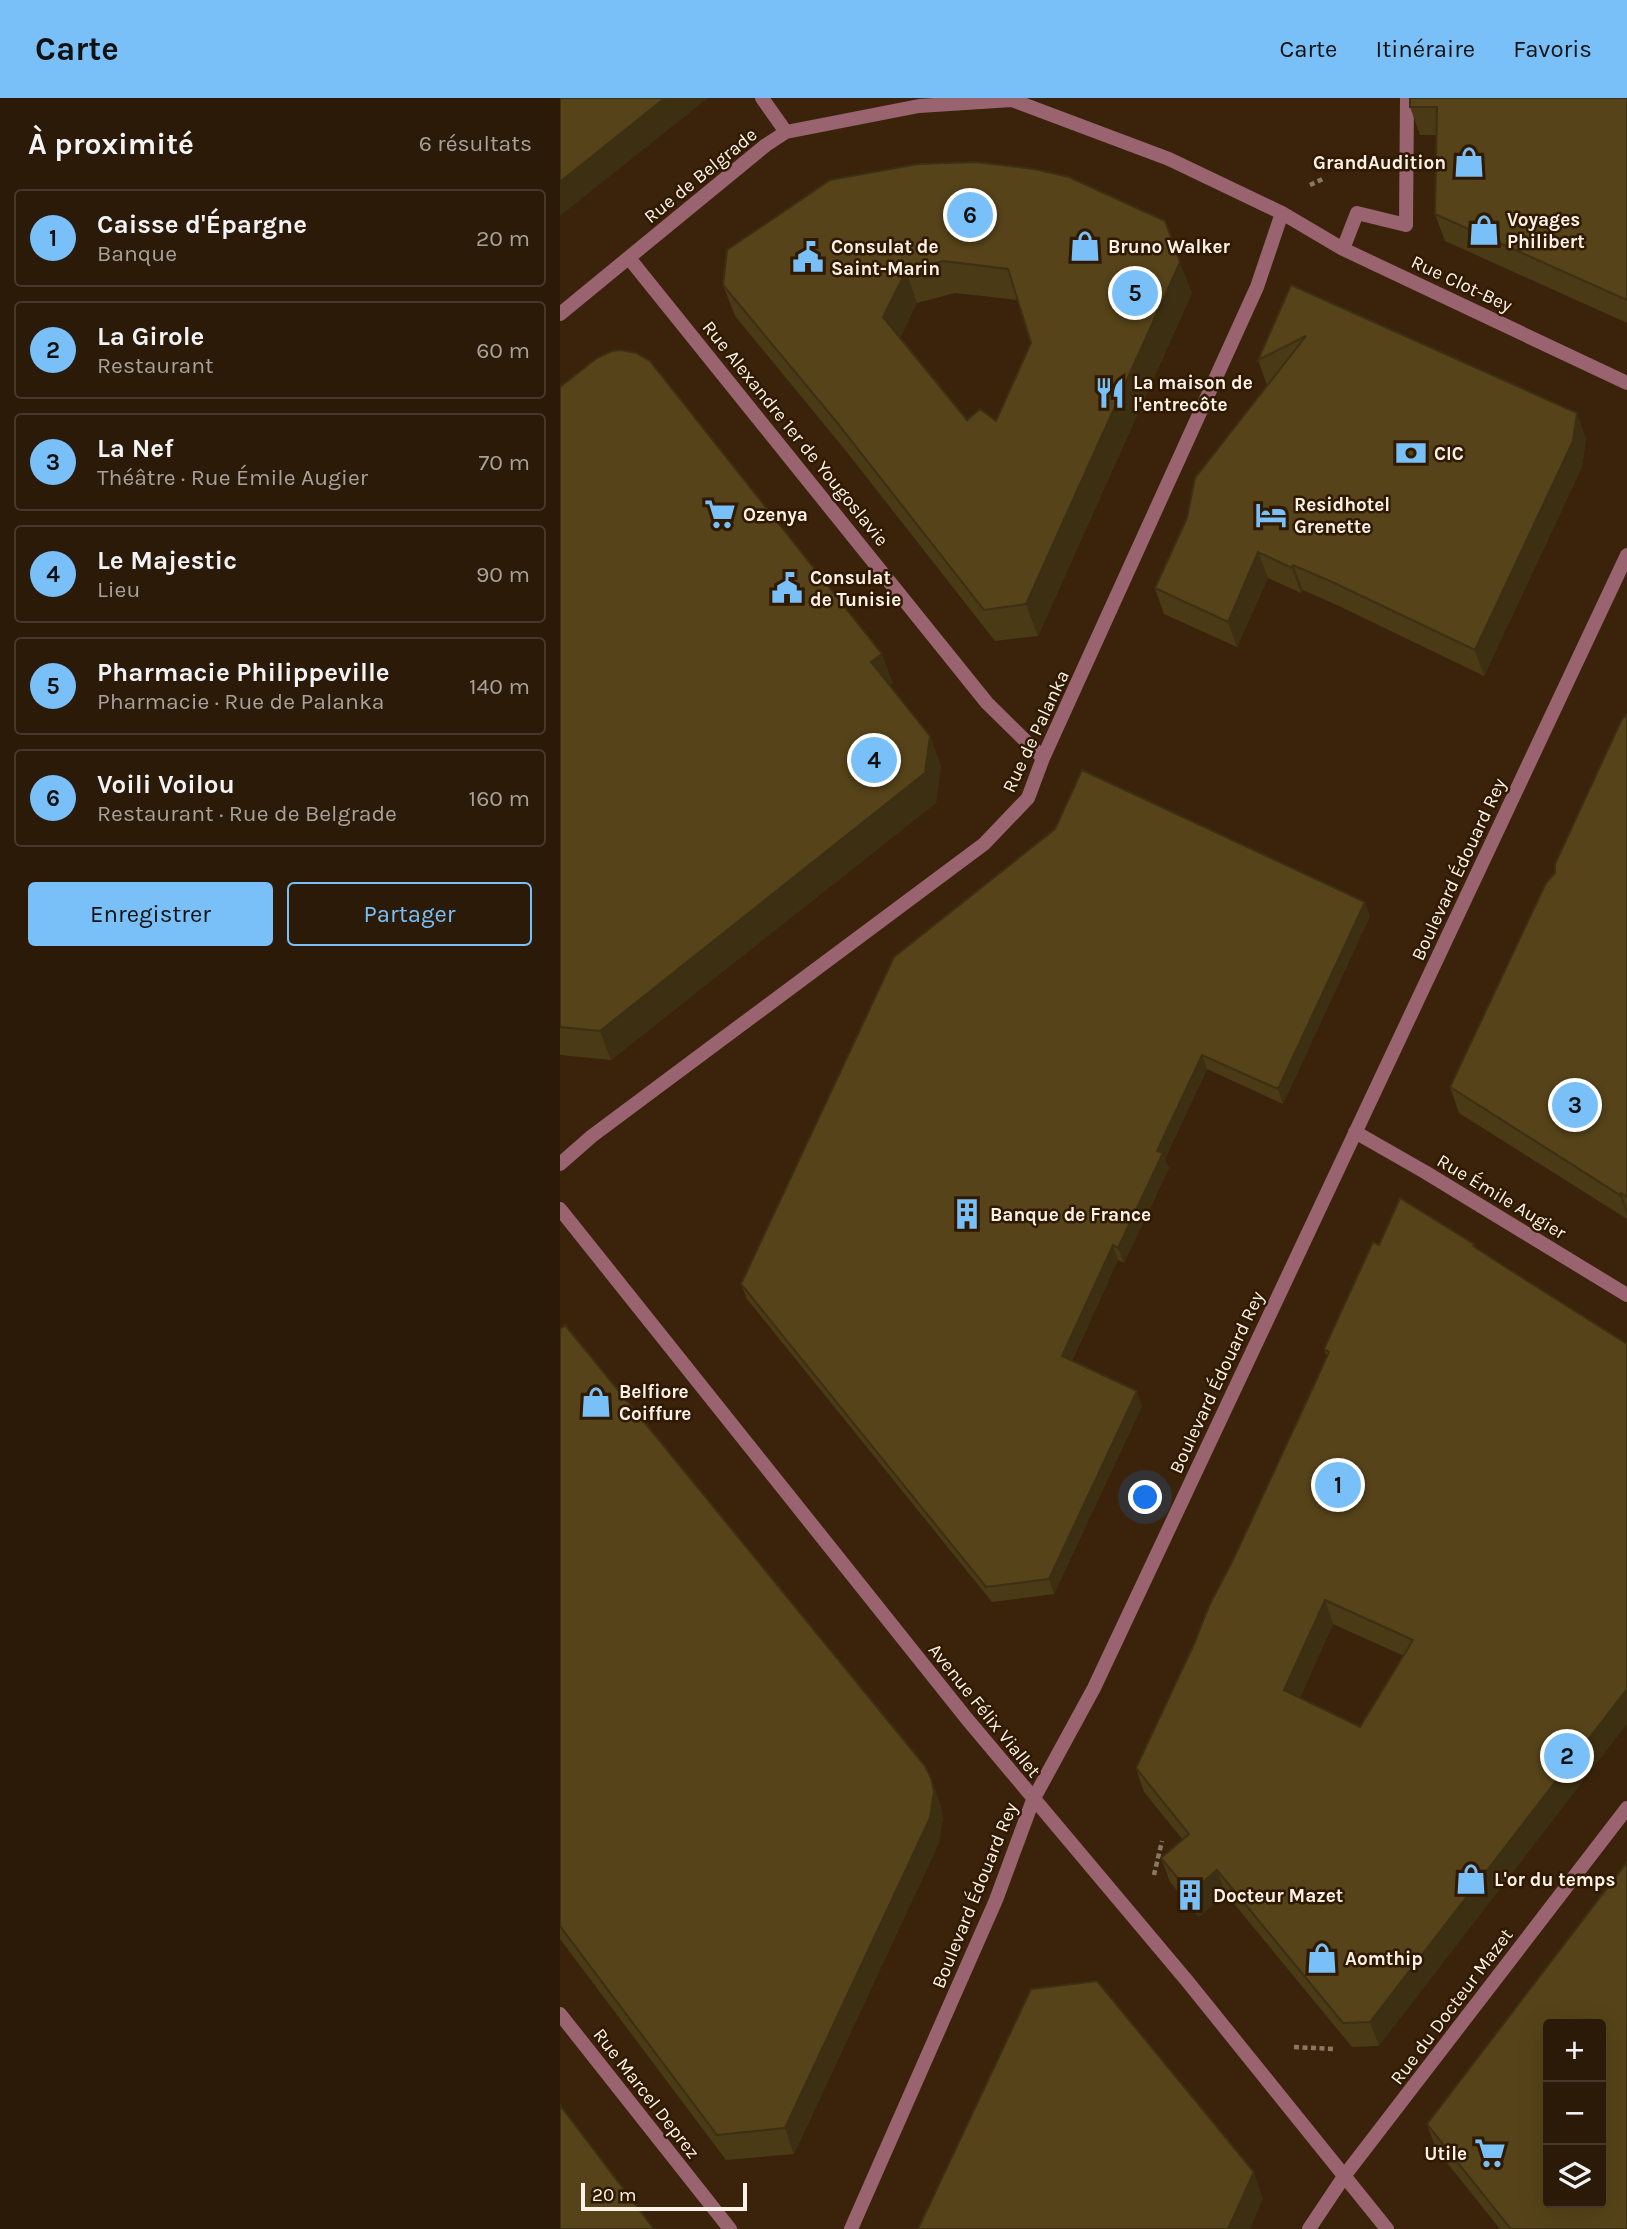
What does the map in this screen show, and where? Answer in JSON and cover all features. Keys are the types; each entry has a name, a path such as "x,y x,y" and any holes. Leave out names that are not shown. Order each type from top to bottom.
{"street":[{"path":"762,98 786,132"},
{"path":"1343,249 1357,213 1406,225 1407,98"},
{"name":"Rue de Belgrade","path":"560,314 766,145 786,132 919,106 1012,99 1168,159 1282,213"},
{"name":"Rue Clot-Bey","path":"1282,213 1343,249 1627,383"},
{"name":"Rue de Palanka","path":"560,1164 592,1136 984,845 1028,799 1043,758 1257,287 1282,213"},
{"name":"Rue Alexandre 1er de Yougoslavie","path":"629,258 987,703 1043,758"},
{"name":"Boulevard Édouard Rey","path":"850,2229 996,1900 1033,1800 1094,1688 1627,555"},
{"name":"Rue Émile Augier","path":"1355,1132 1426,1172 1627,1295"},
{"name":"Avenue Félix Viallet","path":"560,1209 1033,1800 1188,1982 1387,2229"},
{"name":"Rue du Docteur Mazet","path":"1309,2229 1345,2175 1627,1808"},
{"name":"Rue Marcel Deprez","path":"560,2014 730,2229"}],"path":[{"path":"1306,187 1325,178"},
{"path":"1154,1875 1162,1841"},
{"path":"1294,2047 1334,2049"}],"building":[{"path":"560,98 665,98 560,182"},
{"path":"1410,98 1627,98 1627,300 1435,214 1437,107 1410,107"},
{"path":"976,162 1034,169 1069,177 1165,221 1180,262 1026,604 984,610 835,420 723,285 727,250 830,180 918,164","holes":["943,261 1008,269 1031,343 996,421 980,409 967,420 883,317 906,271"]},
{"path":"1291,285 1577,413 1573,441 1475,650 1330,581 1293,565 1292,568 1258,552 1228,622 1155,588 1187,518 1195,478 1306,336 1258,360"},
{"path":"621,350 636,353 650,361 882,654 871,662 930,736 925,773 600,1031 560,1027 560,387 597,358"},
{"path":"1627,714 1627,1197 1450,1087 1546,883 1555,873 1555,864 1622,719"},
{"name":"Banque de France","path":"1082,770 1365,902 1278,1089 1202,1055 1157,1151 1163,1153 1118,1248 1113,1245 1062,1356 1137,1391 1049,1579 986,1587 741,1284 894,957 1055,829"},
{"path":"1400,1198 1627,1344 1627,1689 1370,2022 1343,2023 1217,1870 1190,1893 1161,1858 1189,1834 1136,1768 1329,1352 1324,1349 1373,1242 1379,1245","holes":["1325,1600 1413,1640 1360,1727 1284,1690"]},
{"path":"565,1325 925,1766 931,1778 934,1792 930,1818 785,2128 717,2135 560,1926 560,1329"},
{"path":"1627,1862 1627,2229 1511,2229 1427,2124"},
{"path":"1097,1981 1254,2172 1228,2229 918,2229 1031,1989"},
{"path":"560,2105 654,2229 560,2229"}],"place":[{"name":"GrandAudition","path":"1469,162"},
{"name":"Voili Voilou","path":"970,215"},
{"name":"Voyages Philibert","path":"1484,230"},
{"name":"Bruno Walker","path":"1085,246"},
{"name":"Consulat de Saint-Marin","path":"808,257"},
{"name":"Pharmacie Philippeville","path":"1135,293"},
{"name":"La maison de l'entrecôte","path":"1110,393"},
{"name":"CIC","path":"1411,453"},
{"name":"Ozenya","path":"720,514"},
{"name":"Residhotel Grenette","path":"1271,515"},
{"name":"Consulat de Tunisie","path":"787,588"},
{"name":"Le Majestic","path":"874,760"},
{"name":"La Nef","path":"1575,1105"},
{"name":"Banque de France","path":"967,1214"},
{"name":"Belfiore Coiffure","path":"596,1402"},
{"name":"Caisse d'Épargne","path":"1338,1485"},
{"name":"La Girole","path":"1567,1756"},
{"name":"L'or du temps","path":"1471,1879"},
{"name":"Docteur Mazet","path":"1190,1895"},
{"name":"Aomthip","path":"1322,1958"},
{"name":"Utile","path":"1490,2153"}]}
